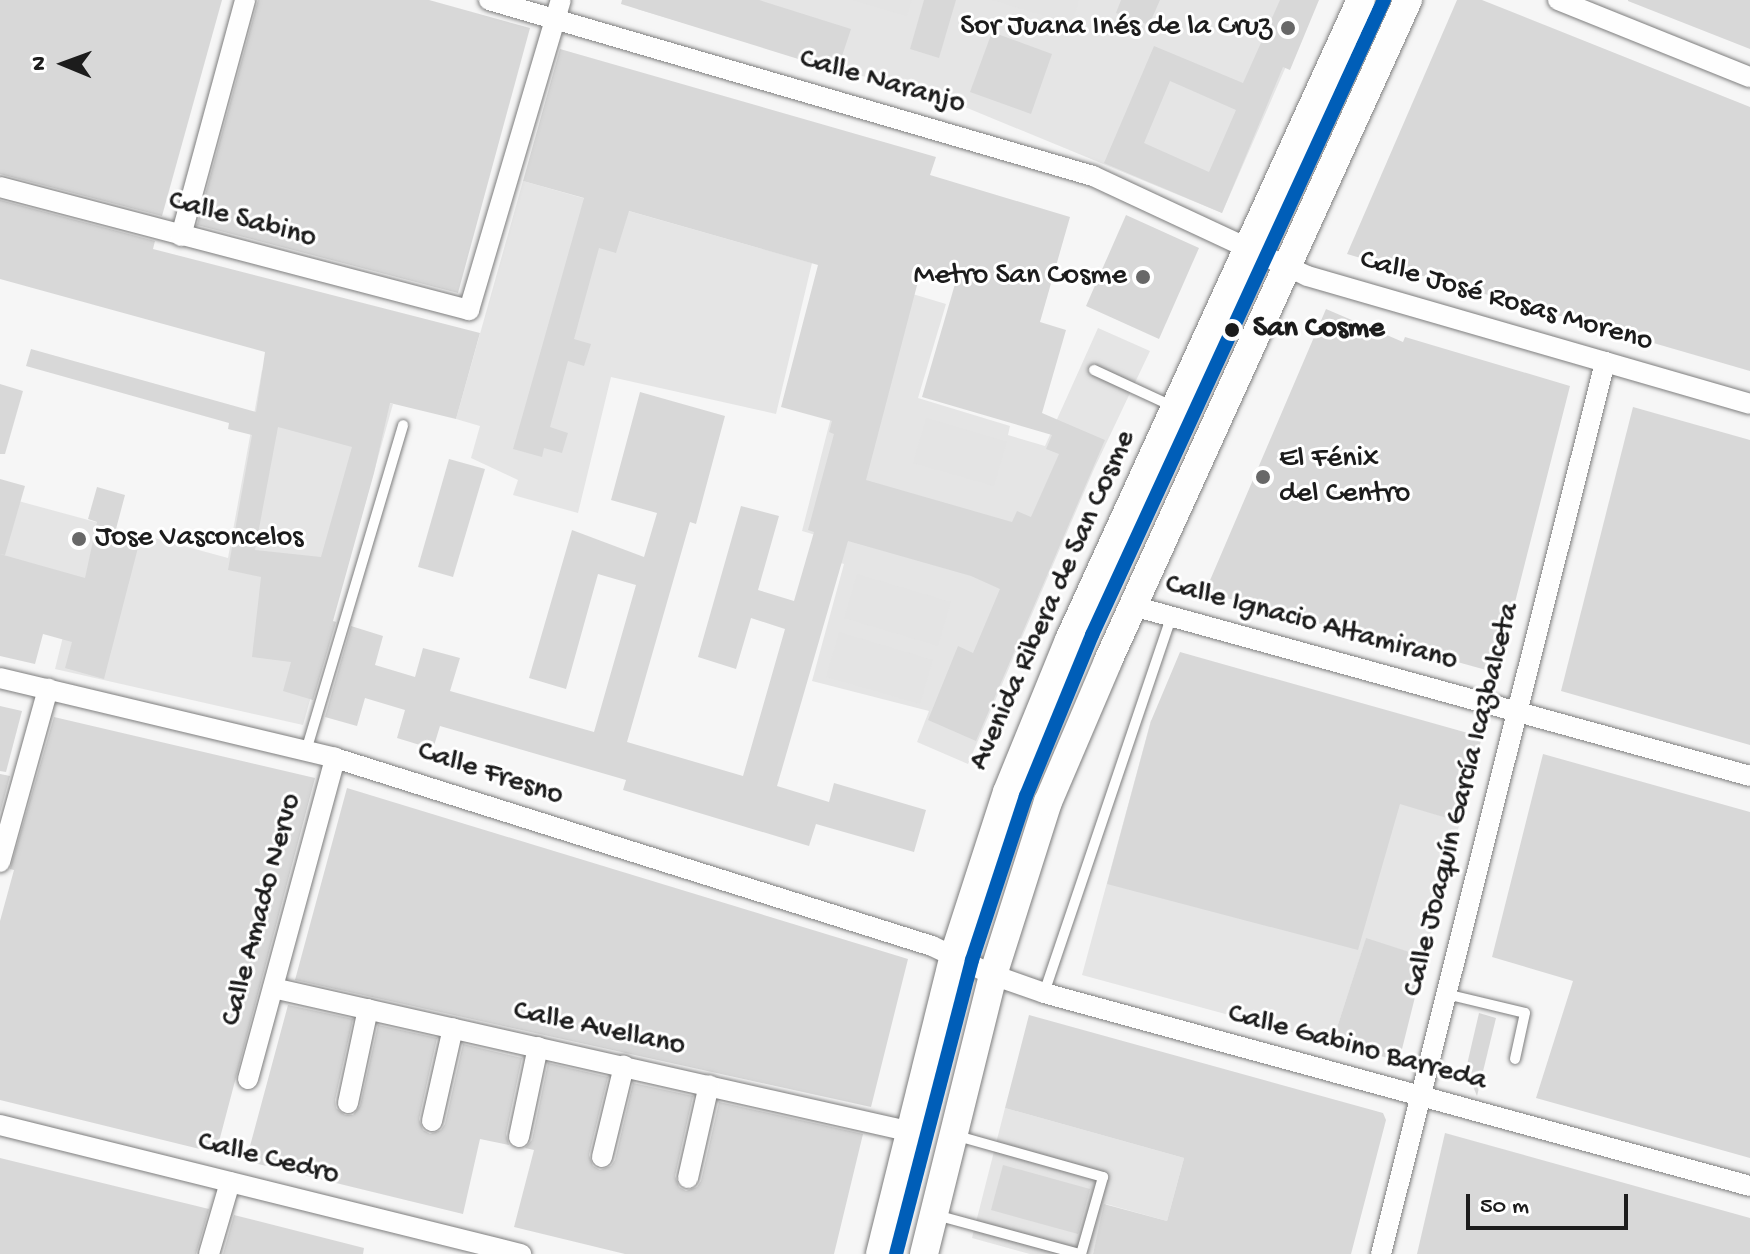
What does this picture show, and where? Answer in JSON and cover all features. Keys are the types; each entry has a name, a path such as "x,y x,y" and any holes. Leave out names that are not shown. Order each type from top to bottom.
{"main road":[{"name":"Avenida Ribera de San Cosme","path":"880,1254 954,955 1007,792 1037,714 1361,0"},
{"path":"924,1254 993,975 1048,802 1133,606 1408,0"}],"street":[{"path":"181,236 245,0"},
{"name":"Calle Naranjo","path":"489,0 558,10 1093,176 1248,249"},
{"path":"1558,0 1750,77"},
{"name":"Calle Sabino","path":"0,187 469,310 558,10"},
{"name":"Calle José Rosas Moreno","path":"1248,249 1287,267 1750,404"},
{"name":"Calle Joaquín García Icazbalceta","path":"1381,1254 1605,362"},
{"name":"Calle Ignacio Altamirano","path":"1133,606 1750,776"},
{"name":"Calle Fresno","path":"0,678 335,758 954,955"},
{"path":"0,862 48,689"},
{"name":"Calle Amado Nervo","path":"248,1079 335,758"},
{"name":"Calle Gabino Barreda","path":"954,955 993,975 1044,993 1750,1186"},
{"name":"Calle Avellano","path":"273,988 912,1132"},
{"path":"348,1103 368,1009"},
{"path":"432,1121 453,1028"},
{"path":"519,1137 538,1047"},
{"path":"602,1157 624,1066"},
{"path":"688,1178 709,1085"},
{"name":"Calle Cedro","path":"0,1125 521,1254"},
{"path":"209,1254 230,1182"}],"lane":[{"path":"1094,370 1176,408"},
{"path":"306,751 403,425"},
{"path":"1044,993 1171,618"},
{"path":"1446,994 1525,1013 1515,1059"},
{"path":"934,1214 1080,1254 1103,1177 953,1134"}],"shaded area":[{"path":"640,0 1315,0 1222,213 960,105 637,9"},
{"path":"853,0 912,0 907,16"},
{"path":"992,0 1079,0 1072,24"},
{"path":"523,181 812,263 776,414 611,377 578,513 513,495 518,480 471,458 480,426 456,419"},
{"path":"866,280 946,304 918,398 1010,426 1008,435 1045,446 1098,328 1150,351 1094,469 968,764 917,742 929,711 812,681 844,564 831,560 836,541 802,531"},
{"name":"Jose Vasconcelos","path":"262,370 393,404 303,725 55,669 72,600 0,580 0,496 228,558"},
{"path":"926,418 1007,442 994,486 913,463"},
{"path":"857,574 951,602 938,646 844,618"},
{"path":"839,632 933,660 920,704 826,677"},
{"path":"1151,720 1373,787 1371,794 1460,822 1425,957 1366,939 1332,1043 1082,975"},
{"path":"1005,1108 1184,1158 1167,1221 1106,1204 1093,1254 1030,1254 972,1238"}],"building":[{"path":"0,0 222,0 162,216 0,174"},
{"path":"258,0 429,0 530,28 458,293 197,225"},
{"path":"622,0 759,0 851,29 837,71 621,4"},
{"path":"924,0 956,0 939,58 910,49"},
{"name":"Sor Juana Inés de la Cruz","path":"1121,0 1160,0 1149,25 1116,13"},
{"path":"1280,0 1319,0 1290,70 1283,67 1222,213 1104,163 1154,46 1243,83","holes":["1170,81 1236,110 1209,172 1144,143"]},
{"path":"1457,0 1482,0 1750,107 1750,371 1347,254"},
{"path":"1750,0 1750,49 1628,1"},
{"path":"992,32 1052,54 1031,114 970,92"},
{"path":"560,49 936,157 930,175 1070,217 1040,322 1066,330 1042,413 1105,440 976,741 928,720 958,646 973,653 1000,589 971,576 848,541 777,786 829,802 834,783 926,810 914,852 816,824 809,846 623,790 626,780 440,726 433,749 397,738 405,710 365,698 357,726 325,717 351,626 383,636 375,665 415,677 423,648 460,658 450,691 594,732 636,585 598,574 566,689 529,678 572,530 644,557 657,513 611,500 640,392 725,416 696,524 690,522 627,742 743,776 785,629 751,618 736,669 698,657 741,506 779,516 758,590 794,601 814,532 808,530 834,434 829,432 832,421 781,407 818,265 629,211 616,253 599,248 574,339 591,344 584,366 568,361 550,427 568,433 562,453 544,448 542,457 513,449 584,198 523,181","holes":["920,274 955,284 922,397 1052,435 1046,449 1059,454 1031,517 1017,511 1012,522 866,480"]},
{"path":"0,200 155,241 153,249 480,333 456,419 390,403 333,621 336,622 313,700 283,691 291,662 252,657 261,577 228,570 252,435 228,429 229,423 26,366 31,349 256,412 265,352 0,279","holes":["278,427 352,447 321,557 255,550"]},
{"name":"Metro San Cosme","path":"1126,215 1199,248 1159,339 1086,306"},
{"path":"1326,309 1403,342 1405,337 1570,386 1497,673 1205,592"},
{"path":"0,384 23,391 5,454 0,454"},
{"path":"1633,407 1750,440 1750,745 1561,691"},
{"path":"449,459 485,469 453,577 418,567"},
{"path":"0,479 25,486 5,555 0,554"},
{"path":"97,487 125,495 116,529 141,536 104,679 65,668 72,642 43,634 35,664 0,656 0,554 85,578 97,522 88,519"},
{"path":"1180,652 1482,737 1460,822 1400,804 1358,950 1107,884 1151,721"},
{"path":"0,706 22,711 6,772 0,771"},
{"path":"54,717 315,778 216,1153 0,1100 0,921 14,870 10,869"},
{"path":"1543,754 1750,812 1750,1158 1536,1098 1573,981 1492,957"},
{"path":"0,774 10,776 0,813"},
{"path":"347,788 908,959 871,1107 295,980"},
{"path":"1366,938 1425,957 1399,1061 1332,1043"},
{"path":"288,1005 353,1019 335,1100 336,1108 345,1115 353,1115 360,1106 378,1025 437,1038 419,1119 423,1130 430,1134 441,1130 445,1124 463,1044 522,1058 506,1134 509,1145 480,1139 463,1214 246,1161"},
{"path":"1479,1013 1496,1018 1477,1096 1466,1069"},
{"path":"1029,1015 1383,1113 1386,1120 1351,1254 1093,1254 1104,1204 1167,1221 1184,1158 1005,1108"},
{"path":"548,1063 608,1077 589,1155 593,1166 600,1170 611,1166 615,1160 633,1083 693,1096 675,1176 679,1187 686,1191 697,1187 701,1181 719,1102 863,1134 834,1254 625,1254 514,1227 534,1150 525,1148 532,1140"},
{"path":"1445,1133 1750,1218 1750,1254 1417,1254"},
{"path":"0,1158 209,1209 196,1254 0,1254"},
{"path":"1003,1165 1090,1189 1078,1234 991,1210"},
{"path":"234,1215 364,1248 363,1254 223,1254"}],"transit line":[{"path":"896,1254 972,960 1026,796 1092,635 1384,0"}],"place":[{"name":"Sor Juana Inés de la Cruz","path":"1288,28"},
{"name":"Metro San Cosme","path":"1143,277"},
{"name":"San Cosme","path":"1232,330"},
{"name":"El Fénix del Centro","path":"1263,477"},
{"name":"Jose Vasconcelos","path":"79,539"}]}
